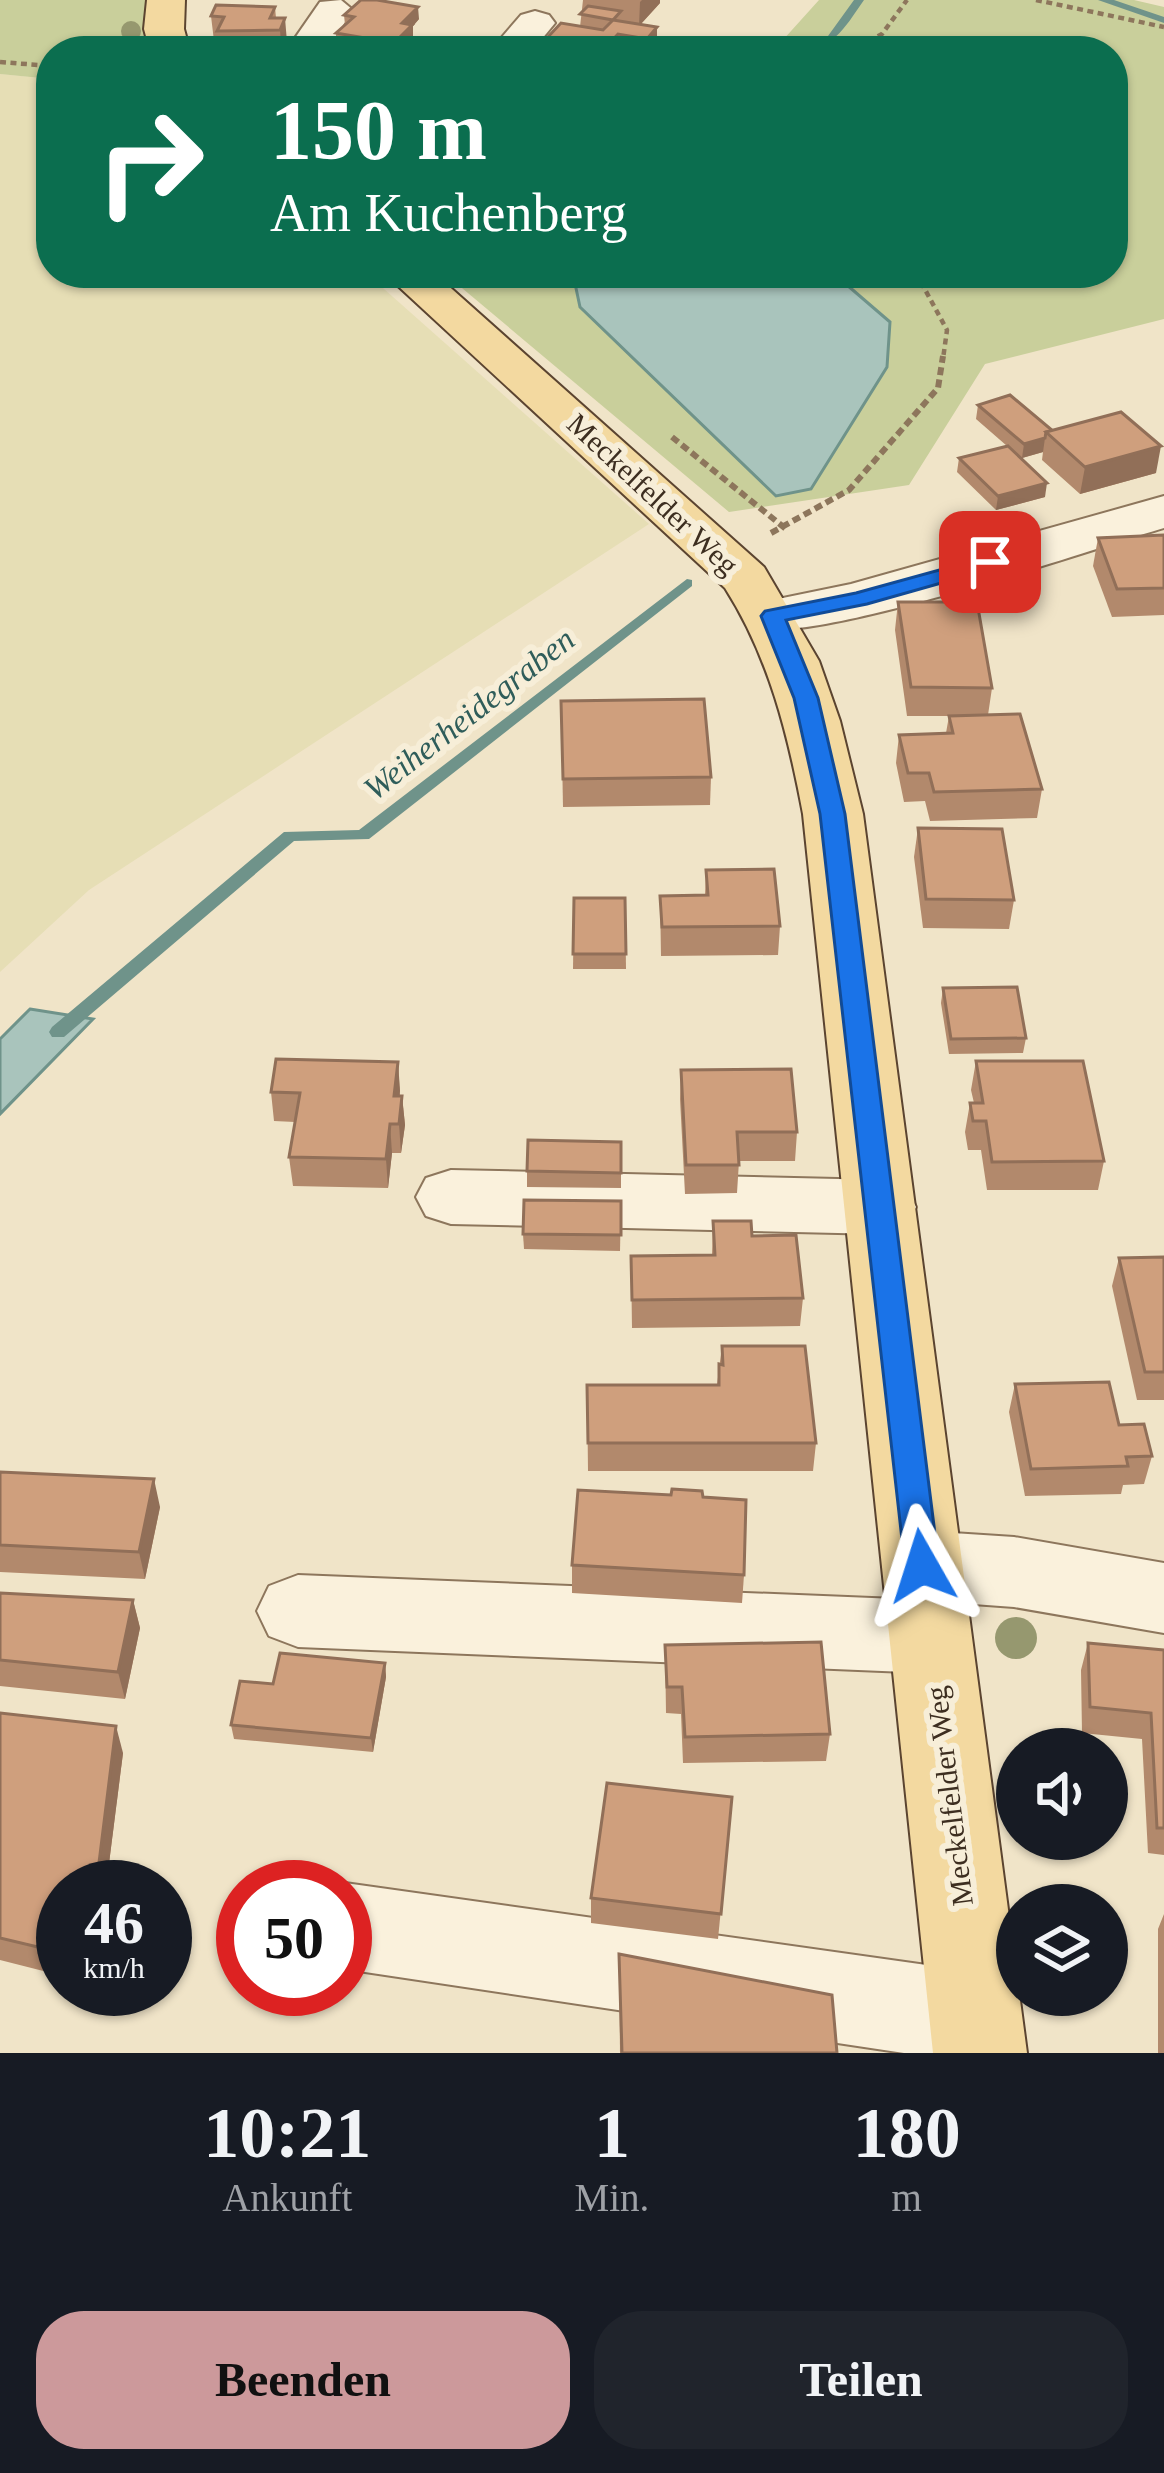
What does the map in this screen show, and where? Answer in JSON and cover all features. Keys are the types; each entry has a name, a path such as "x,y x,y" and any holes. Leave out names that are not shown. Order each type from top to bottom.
{"main road":[{"path":"166,0 166,36"},
{"name":"Meckelfelder Weg","path":"423,288 718,550 773,616 806,698 833,814 978,2036"}],"street":[{"path":"316,36 334,10"},
{"path":"773,616 859,599 1164,512"},
{"path":"451,1197 881,1207"},
{"path":"298,1611 926,1601 1014,1572 1164,1598"},
{"path":"372,1931 978,2036"}],"path":[{"path":"878,36 907,0"},
{"path":"1036,0 1164,27"},
{"path":"0,62 36,65"},
{"path":"718,550 786,529 849,490 938,388 947,330 924,288"}],"shaded area":[{"path":"0,74 36,78 36,288 383,288 649,524 89,890 0,972"}],"green space":[{"path":"0,0 185,0 163,36 36,36 36,78 0,74"},
{"path":"819,0 1134,0 1164,7 1164,319 985,364 909,485 729,512 462,288 576,288 580,307 775,495 811,489 887,367 890,322 850,288 1128,288 1128,36 787,36"}],"water":[{"path":"576,288 850,288 890,322 887,367 811,489 776,496 580,307"},
{"path":"30,1009 93,1019 0,1114 0,1039"}],"building":[{"path":"361,0 418,7 402,23 412,25 401,36 336,33 354,17 344,15"},
{"path":"216,5 275,7 270,18 285,18 280,30 217,31 224,17 211,16"},
{"path":"588,6 621,11 613,20 580,14"},
{"path":"613,20 657,27 650,36 549,36 561,23 603,30"},
{"path":"1010,395 1053,431 1024,444 978,405"},
{"path":"1121,412 1161,446 1085,467 1046,432"},
{"path":"1008,446 1047,483 998,496 959,458"},
{"path":"1164,535 1164,588 1117,589 1098,538"},
{"path":"898,602 977,602 992,688 911,687"},
{"path":"704,699 711,777 563,779 561,701"},
{"path":"1020,714 1042,789 934,792 929,773 908,773 899,735 953,733 949,716"},
{"path":"918,828 1002,829 1014,900 926,899"},
{"path":"774,869 780,926 662,927 660,896 708,895 706,870"},
{"path":"574,898 625,898 626,954 573,954"},
{"path":"1017,987 1026,1038 951,1039 943,988"},
{"path":"276,1059 398,1062 394,1096 402,1096 399,1124 390,1124 386,1159 289,1157 300,1093 271,1092"},
{"path":"976,1061 1083,1061 1104,1161 992,1162 986,1121 973,1121 970,1103 983,1103"},
{"path":"791,1069 797,1132 737,1132 739,1165 686,1165 681,1070"},
{"path":"528,1140 621,1142 621,1173 527,1171"},
{"path":"524,1200 621,1201 621,1235 523,1234"},
{"path":"713,1221 751,1221 752,1236 796,1235 803,1298 632,1300 631,1256 715,1255"},
{"path":"1164,1257 1164,1372 1145,1372 1119,1258"},
{"path":"722,1346 805,1346 816,1443 588,1443 587,1385 719,1385"},
{"path":"1109,1382 1119,1425 1144,1424 1152,1456 1126,1457 1128,1466 1031,1469 1015,1384"},
{"path":"0,1472 154,1479 139,1552 0,1545"},
{"path":"672,1489 746,1500 744,1575 572,1565 578,1490 671,1495"},
{"path":"0,1593 133,1600 118,1672 0,1660"},
{"path":"821,1642 830,1734 685,1737 682,1687 667,1687 665,1645"},
{"path":"1088,1643 1164,1650 1164,1828 1157,1828 1151,1713 1090,1707"},
{"path":"280,1653 385,1663 371,1738 231,1725 240,1681 273,1684"},
{"path":"0,1713 116,1726 99,1860 36,1860 36,1947 0,1938"},
{"path":"607,1783 732,1797 721,1914 591,1898"},
{"path":"619,1954 832,1995 837,2053 622,2053"}],"waterway":[{"name":"Weiherheidegraben","path":"833,36 859,0"},
{"name":"Weiherheidegraben","path":"1103,0 1164,20"},
{"name":"Weiherheidegraben","path":"58,1032 290,836 363,835 687,583"}],"route":[{"path":"922,1566 833,814 806,698 773,616 859,599 990,562"}]}
